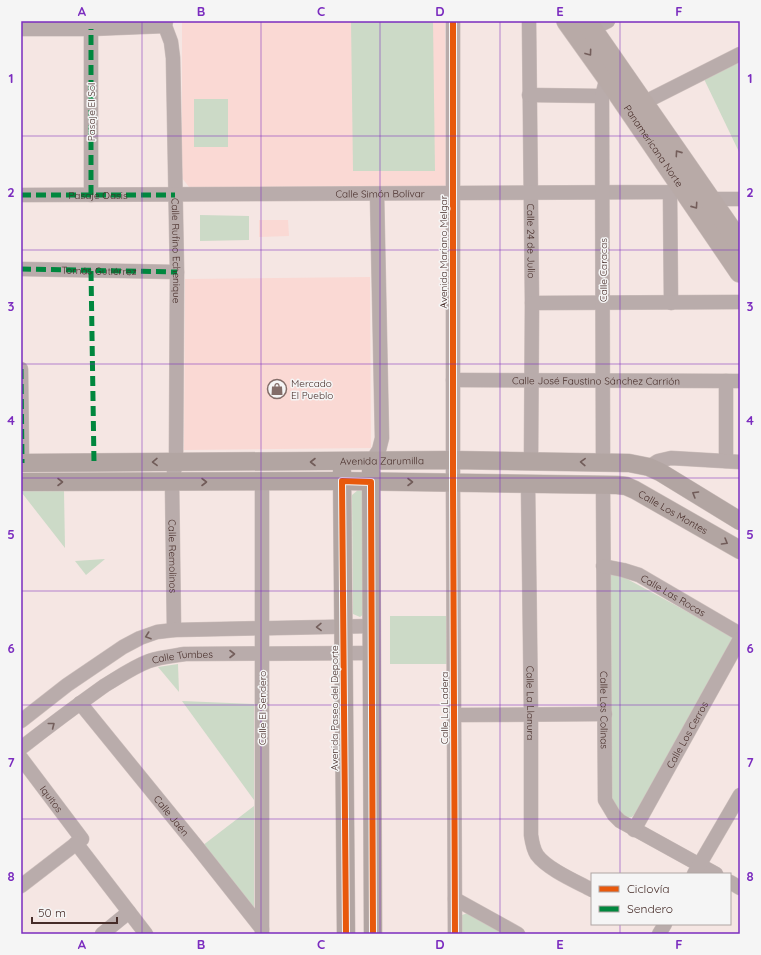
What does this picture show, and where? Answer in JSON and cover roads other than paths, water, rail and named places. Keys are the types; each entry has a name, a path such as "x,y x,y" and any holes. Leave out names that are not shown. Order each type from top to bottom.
{"highway":[{"name":"Panamericana Norte","path":"566,21 604,87 675,188 740,272"},
{"name":"Panamericana Norte","path":"595,24 643,103 740,243"}],"main road":[{"name":"Avenida Zarumilla","path":"22,463 371,462 453,460 629,463 649,467 660,472 740,521"},
{"name":"Avenida Paseo del Deporte","path":"342,462 346,934"},
{"path":"371,462 373,934"},
{"name":"Avenida Zarumilla","path":"21,482 342,481 603,484"},
{"name":"Calle Los Montes","path":"603,484 626,486 635,490 740,550"}],"street":[{"name":"Avenida Mariano Melgar","path":"453,21 453,482"},
{"name":"Calle 24 de Julio","path":"529,21 532,303 531,461"},
{"path":"21,29 91,29 165,23"},
{"name":"Calle Rufino Echenique","path":"165,23 171,42 173,58 177,272 176,462 172,482"},
{"name":"Pasaje El Sol","path":"91,29 91,195"},
{"path":"643,103 740,54"},
{"path":"529,95 604,87"},
{"name":"Calle Caracas","path":"603,463 602,192 604,87"},
{"name":"Calle Simón Bolívar","path":"175,195 602,192 675,188"},
{"path":"671,303 675,188"},
{"path":"371,462 379,450 382,438 377,194"},
{"name":"Pasaje Oasis","path":"21,195 175,195"},
{"path":"709,199 740,199"},
{"name":"Tomás Gutiérrez","path":"21,269 177,272"},
{"path":"532,303 740,302"},
{"path":"21,369 22,463"},
{"name":"Calle José Faustino Sánchez Carrión","path":"453,380 733,381"},
{"path":"726,461 733,381"},
{"path":"649,467 658,461 672,458 740,462"},
{"name":"Calle Remolinos","path":"172,482 174,630"},
{"name":"Calle El Sendero","path":"262,482 262,931"},
{"name":"Calle La Ladera","path":"453,482 456,934"},
{"name":"Calle La Llanura","path":"528,483 532,846 537,856 548,866 591,889"},
{"name":"Calle Las Colinas","path":"603,484 605,800 620,822 697,869 712,873"},
{"name":"Calle Las Rocas","path":"603,566 639,575 740,634"},
{"path":"21,721 67,685 113,653 140,638 157,632 174,630 372,626"},
{"name":"Calle Los Cerros","path":"634,830 740,639"},
{"name":"Calle Tumbes","path":"21,748 80,703 126,672 150,661 167,656 185,654 372,653"},
{"name":"Calle Jaén","path":"80,703 198,848 262,931"},
{"path":"454,714 605,714"},
{"name":"Iquitos","path":"21,758 146,934"},
{"path":"697,869 740,795"},
{"path":"21,886 79,841"},
{"path":"731,883 740,888"},
{"path":"455,899 518,934"},
{"path":"102,934 129,912"}],"place":[{"name":"Mercado El Pueblo","path":"277,389"}]}
